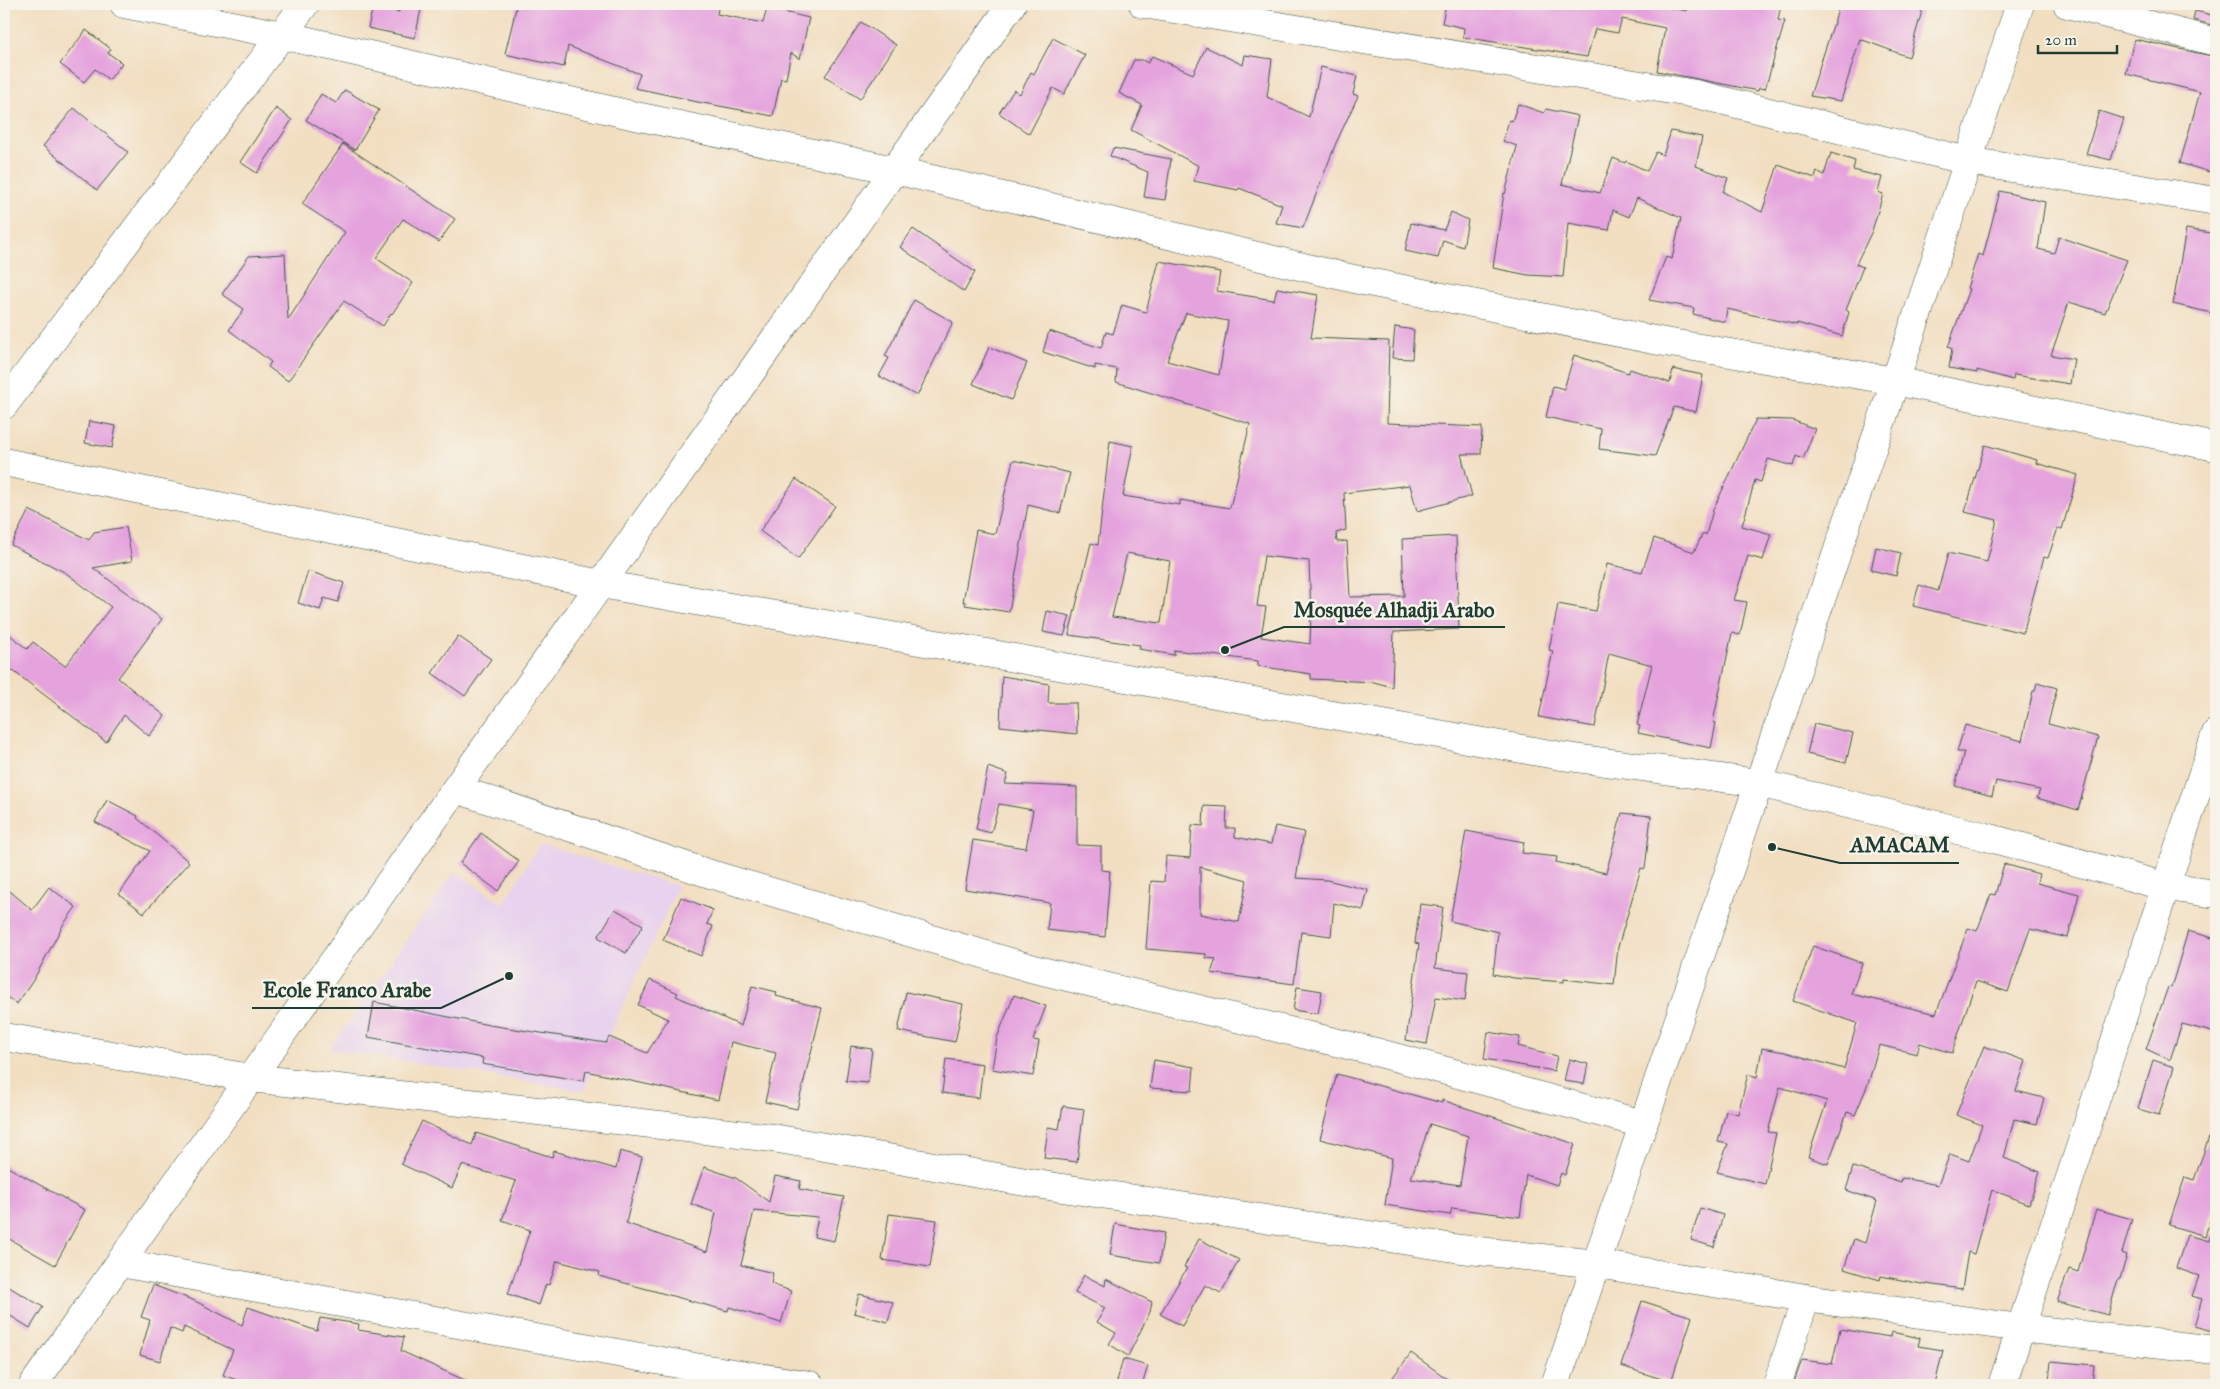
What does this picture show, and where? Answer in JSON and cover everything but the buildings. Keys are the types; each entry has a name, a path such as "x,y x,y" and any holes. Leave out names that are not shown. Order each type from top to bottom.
{"street":[{"path":"124,4 282,35 621,113 894,170 1363,281 1659,341 1895,381 2216,447"},
{"path":"4,405 305,4"},
{"path":"34,1385 1012,4"},
{"path":"1143,4 1696,94 1968,161 2216,201"},
{"path":"1555,1385 1895,381 2020,4"},
{"path":"2067,4 2216,42"},
{"path":"4,462 601,584 1562,756 1758,783 1983,836 2167,886 2216,894"},
{"path":"2002,1385 2216,733"},
{"path":"456,789 707,873 1034,969 1372,1051 1643,1124"},
{"path":"4,1037 251,1078 773,1138 1043,1185 1461,1249 1597,1264 1806,1298 2020,1328 2216,1350"},
{"path":"120,1263 696,1367 810,1385"},
{"path":"1777,1385 1806,1298"}],"shaded area":[{"path":"540,844 678,886 584,1091 330,1049 455,871 503,904"}],"place":[{"name":"Mosquée Alhadji Arabo","path":"1225,650"},
{"name":"AMACAM","path":"1772,847"},
{"name":"Ecole Franco Arabe","path":"509,976"}]}
